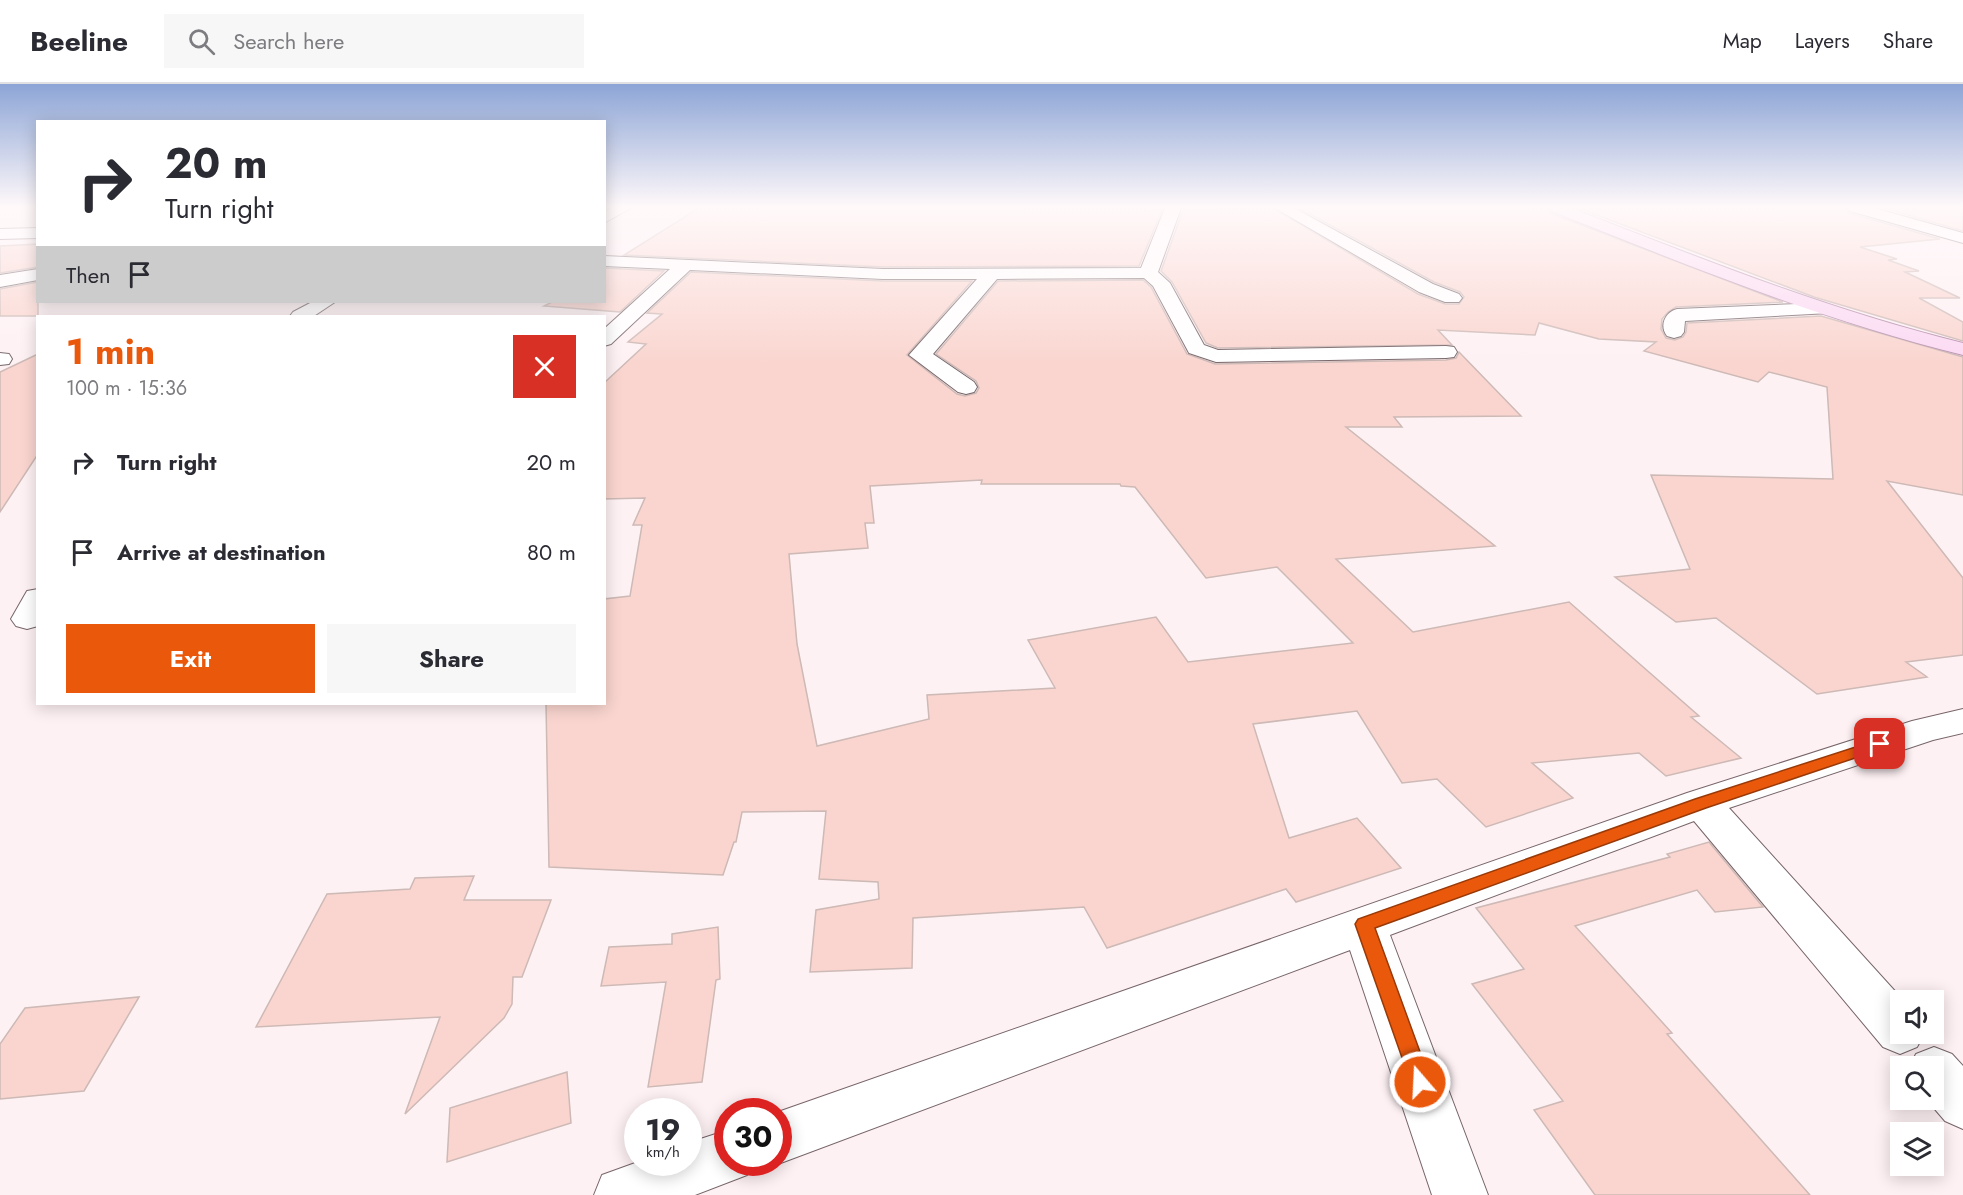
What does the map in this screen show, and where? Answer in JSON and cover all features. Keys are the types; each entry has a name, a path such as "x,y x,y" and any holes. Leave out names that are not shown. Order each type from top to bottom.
{"main road":[{"path":"1693,260 1823,309 1915,338 1963,349"}],"street":[{"path":"1148,273 1153,260"},
{"path":"1375,260 1426,288 1452,298"},
{"path":"606,261 883,274 1148,273 1161,283 1196,349 1216,356 1446,352"},
{"path":"606,338 687,264"},
{"path":"0,281 36,274"},
{"path":"966,387 920,354 991,275"},
{"path":"302,315 324,303"},
{"path":"1674,332 1677,315 1823,309"},
{"path":"792,1133 1701,803 1925,730 1963,722"},
{"path":"1701,803 1890,1020"},
{"path":"1364,924 1460,1195"},
{"path":"1911,1044 1921,1056"},
{"path":"1944,1082 1963,1104"},
{"path":"622,1195 714,1161"}],"building":[{"path":"0,260 36,260 36,267 0,273"},
{"path":"729,260 1142,260 1139,266 883,267"},
{"path":"1165,260 1360,260 1418,294 1445,304 1459,304 1464,297 1460,292 1434,282 1394,260 1673,260 1783,302 1676,307 1662,319 1661,329 1666,338 1675,340 1683,337 1687,323 1821,316 1963,357 1963,495 1887,481 1963,578 1963,655 1906,662 1927,677 1817,694 1716,618 1676,622 1615,577 1690,569 1651,475 1833,479 1827,387 1769,372 1758,382 1644,351 1656,342 1599,339 1539,323 1535,335 1438,330 1452,345 1218,348 1206,343 1172,282 1161,271"},
{"path":"1715,260 1889,260 1919,271 1905,272 1960,298 1919,298 1963,322 1963,341 1814,297"},
{"path":"606,268 664,271 620,312 544,306 550,303 606,303"},
{"path":"691,272 883,281 972,281 907,355 957,394 965,396 976,393 979,388 976,381 936,354 998,281 1143,280 1151,287 1187,354 1215,364 1446,360 1456,358 1459,352 1521,416 1394,417 1402,427 1346,427 1495,546 1336,559 1413,632 1569,602 1699,716 1691,717 1741,758 1666,776 1639,753 1532,763 1573,798 1486,827 1437,779 1402,783 1357,711 1253,724 1289,838 1357,818 1401,868 1296,902 1286,889 1107,948 1084,907 913,918 912,968 810,972 816,910 879,899 878,882 819,879 826,811 742,812 736,842 734,842 723,875 549,867 546,705 606,705 606,599 630,596 642,525 633,525 645,498 606,499 606,381 646,344 628,342 662,314 647,313","holes":["982,480 981,484 1120,484 1135,487 1206,578 1277,567 1353,643 1188,662 1156,617 1028,640 1055,688 927,695 929,719 817,746 797,644 789,554 868,548 865,523 874,523 870,486"]},
{"path":"36,282 38,315 0,316 0,289"},
{"path":"36,355 36,457 0,512 0,372"},
{"path":"1709,842 1763,907 1715,912 1697,890 1575,926 1672,1033 1667,1034 1810,1195 1595,1195 1534,1110 1563,1101 1472,984 1524,969 1476,908 1670,857 1667,854"},
{"path":"474,876 464,900 551,900 522,977 513,977 512,1004 504,1018 405,1114 440,1017 256,1027 327,894 410,889 415,878"},
{"path":"718,927 720,979 716,980 702,1082 648,1087 666,982 601,986 609,947 672,944 672,934"},
{"path":"139,997 84,1091 0,1099 0,1044 25,1008"},
{"path":"567,1072 571,1123 447,1162 450,1108"}],"route":[{"path":"1420,1082 1364,924 1701,803 1880,744"}]}
